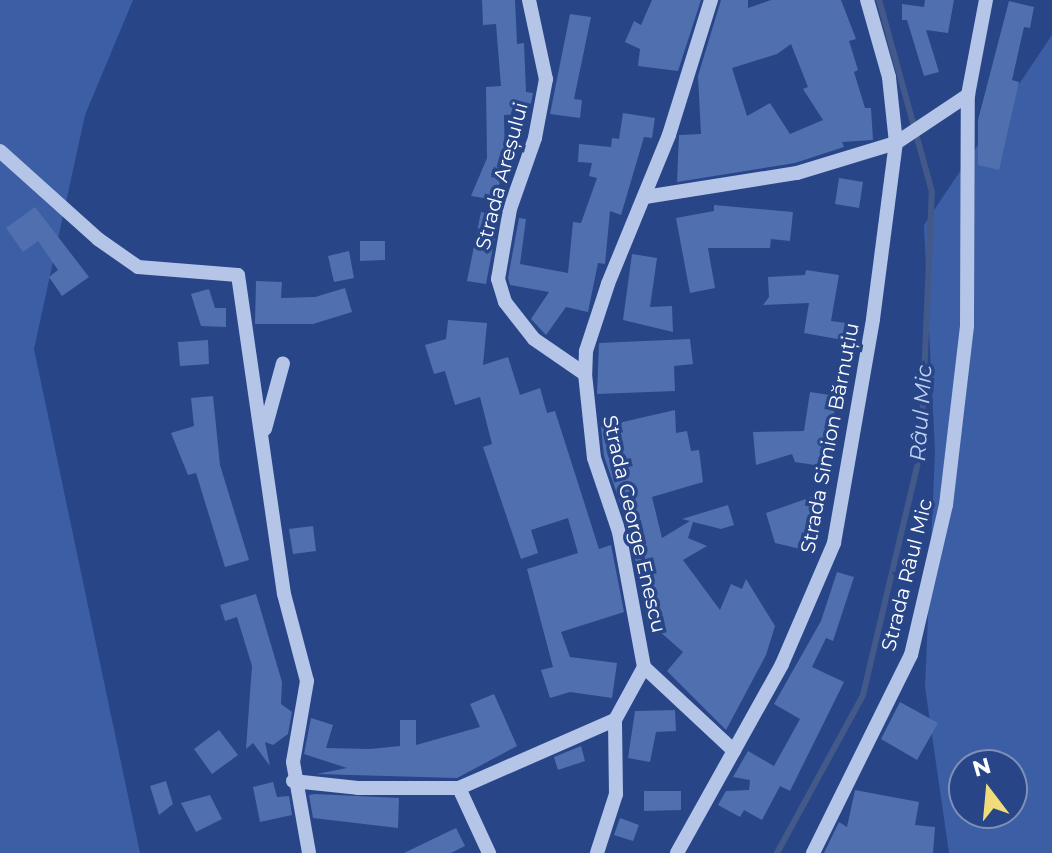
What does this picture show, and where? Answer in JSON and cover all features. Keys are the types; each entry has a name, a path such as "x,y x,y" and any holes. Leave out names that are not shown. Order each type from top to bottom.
{"street":[{"name":"Strada Areșului","path":"529,0 546,79 535,138 510,209 498,279 505,302 534,339 585,374"},
{"name":"Strada George Enescu","path":"644,667 619,532 594,458 585,374 586,351 608,284 645,197 711,0"},
{"name":"Strada Simion Bărnuțiu","path":"677,853 782,664 834,543 902,139 889,77 867,0"},
{"name":"Strada Râul Mic","path":"813,853 911,655 946,505 966,341 968,95 986,0"},
{"path":"645,197 770,179 902,139 968,95"},
{"path":"0,151 98,239 138,267 238,275 264,438 284,594 307,681 293,781 309,853"},
{"path":"264,438 283,363"},
{"path":"597,853 616,794 615,720 644,667 734,751"},
{"path":"293,781 358,788 459,788 615,720"},
{"path":"459,788 489,853"}],"shaded area":[{"path":"0,0 133,0 85,115 34,349 140,853 0,853"},
{"path":"1052,35 1052,853 949,853 925,687 935,452 924,225"}],"building":[{"path":"482,0 515,0 517,44 524,43 526,92 533,93 529,114 504,115 505,162 495,200 471,196 487,158 486,87 501,86 496,24 483,25"},
{"path":"652,0 701,0 678,71 638,66 640,49 625,42 634,21 641,25"},
{"path":"721,0 748,0 748,8 771,0 841,0 856,39 849,41 858,70 854,72 865,108 871,108 873,140 842,142 844,147 795,163 677,182 679,135 701,134 698,76","holes":["791,44 808,87 803,89 823,120 790,134 770,103 747,116 732,68 777,54"]},
{"path":"925,0 954,0 948,33 926,30 939,72 924,76 907,20 902,20 902,4 924,7"},
{"path":"1009,1 1034,7 1030,28 1024,27 1012,80 1019,82 999,170 978,165 978,120"},
{"path":"570,14 591,17 574,99 582,100 580,118 550,114"},
{"path":"623,113 655,118 652,138 644,137 621,215 610,211 605,264 598,263 588,312 566,307 546,335 531,319 549,292 510,285 508,278 519,218 526,219 520,264 568,273 573,222 581,223 597,178 589,176 592,163 578,162 579,144 611,147 612,138 619,139"},
{"path":"839,178 863,182 859,208 835,204"},
{"path":"714,205 793,212 790,241 771,239 770,248 708,248 715,288 690,293 676,218 714,211"},
{"path":"35,207 89,277 62,296 49,277 58,270 38,241 23,252 6,228"},
{"path":"481,212 499,215 486,284 467,281"},
{"path":"360,241 385,241 385,260 360,261"},
{"path":"349,251 354,278 334,282 328,256"},
{"path":"632,254 657,258 650,307 672,306 673,332 623,320"},
{"path":"806,270 839,275 831,321 846,323 843,340 804,333 809,303 763,305 769,297 768,277 805,275"},
{"path":"256,281 282,282 281,298 315,297 345,288 352,312 313,324 255,324"},
{"path":"209,289 215,308 226,308 226,327 201,326 191,294"},
{"path":"448,320 487,323 483,365 508,357 520,395 540,388 547,413 555,411 599,549 611,545 624,612 561,632 570,657 617,663 612,698 570,692 550,698 541,670 553,667 527,569 578,553 568,518 531,530 538,553 521,559 483,447 492,444 480,397 455,405 445,371 434,374 425,345 446,339"},
{"path":"690,339 693,364 674,366 675,391 597,394 599,343"},
{"path":"208,340 209,364 180,366 178,342"},
{"path":"810,392 836,396 828,467 795,462 792,454 756,465 753,432 804,431"},
{"path":"213,396 220,465 249,560 225,567 196,473 188,475 171,433 194,426 191,398"},
{"path":"675,410 676,433 687,431 691,451 699,450 703,482 652,497 662,538 690,521 682,519 728,505 734,525 721,529 693,522 688,538 707,546 683,560 720,610 731,584 742,589 746,579 775,626 766,655 726,730 667,671 683,652 659,631 650,633 629,529 604,456 601,427"},
{"path":"823,493 809,551 775,543 766,513"},
{"path":"313,526 316,551 293,554 289,529"},
{"path":"837,572 854,577 833,641 826,638 812,667 844,682 790,791 780,786 762,820 744,810 740,817 718,805 726,791 749,790 750,780 733,777 748,751 774,766 800,719 774,704 821,621"},
{"path":"256,594 282,682 281,704 292,712 288,734 273,745 265,742 270,766 253,743 246,749 252,666 237,617 225,621 220,605"},
{"path":"494,694 517,746 457,778 317,774 347,768 304,754 311,718 333,725 326,748 400,746 400,720 416,720 416,745 480,727 470,704"},
{"path":"900,702 938,723 917,760 881,739"},
{"path":"675,710 676,731 656,732 650,762 628,758 635,711"},
{"path":"219,730 238,755 212,774 194,749"},
{"path":"581,746 585,761 558,770 554,757"},
{"path":"166,781 173,804 159,815 150,786"},
{"path":"273,782 277,797 289,796 292,815 260,822 253,787"},
{"path":"855,790 919,802 915,825 935,827 933,853 824,853 839,822 847,827"},
{"path":"644,791 681,791 681,810 644,811"},
{"path":"210,795 222,819 196,832 181,803"},
{"path":"309,795 399,798 398,828 313,818"},
{"path":"620,818 639,825 633,841 614,835"},
{"path":"456,828 465,846 451,853 404,853"}],"waterway":[{"name":"Râul Mic","path":"777,853 863,695 921,450 932,192 879,0"}]}
